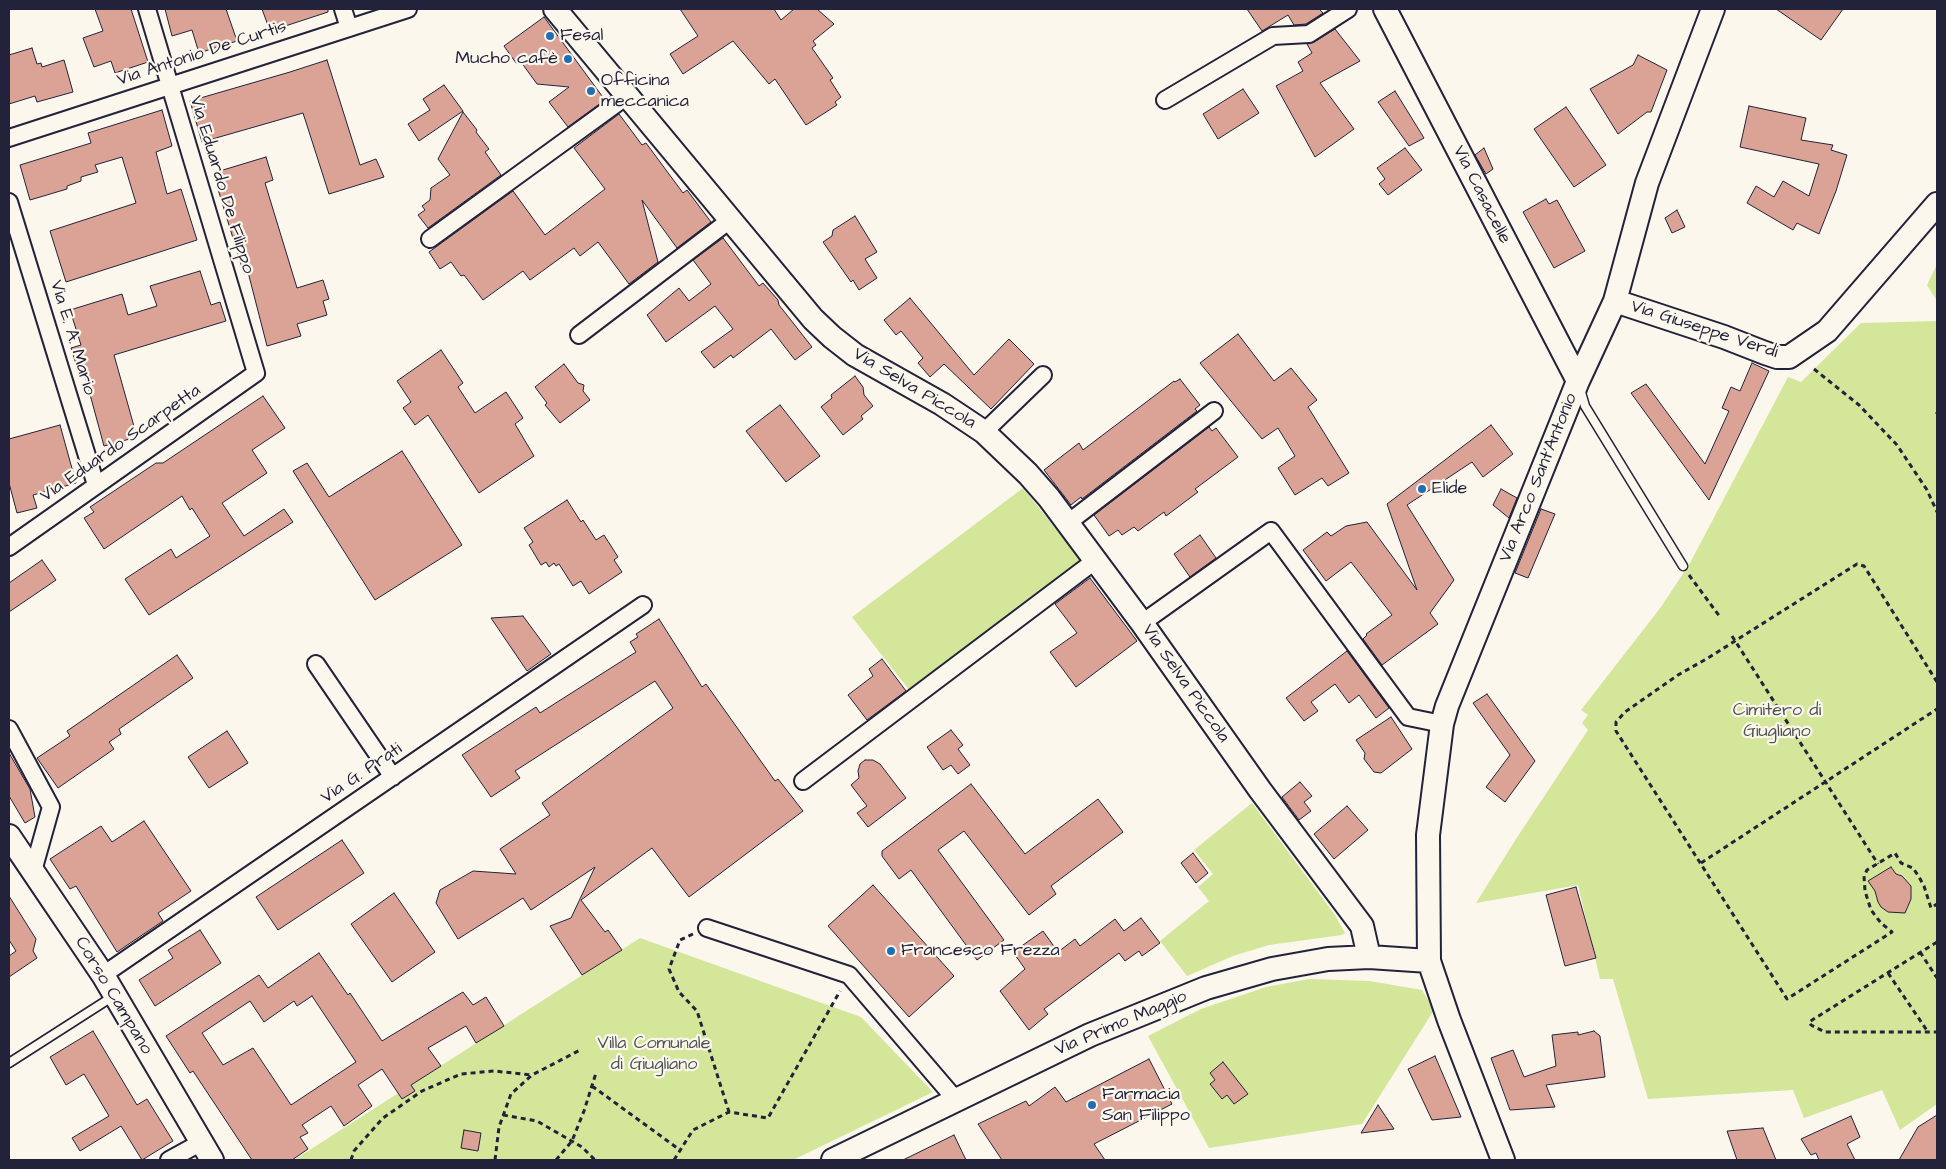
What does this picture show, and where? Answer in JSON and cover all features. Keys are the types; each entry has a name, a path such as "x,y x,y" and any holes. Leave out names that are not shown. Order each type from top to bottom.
{"street":[{"name":"Via Eduardo De Filippo","path":"147,9 256,373"},
{"path":"342,9 349,28"},
{"name":"Via Antonio De Curtis","path":"9,138 408,9"},
{"name":"Via Selva Piccola","path":"555,9 797,301 832,337 855,355 942,404 984,432 1028,474 1069,522 1260,790 1362,926 1370,957"},
{"path":"1165,100 1273,36 1309,34 1348,9"},
{"name":"Via Casacelle","path":"1385,9 1578,381"},
{"name":"Via Arco Sant'Antonio","path":"1504,1160 1449,1020 1429,961 1428,835 1442,724 1447,706 1578,381 1615,301 1647,183 1713,9"},
{"path":"430,239 628,96"},
{"name":"Via E. A. Mario","path":"9,202 96,485"},
{"name":"Via Giuseppe Verdi","path":"1615,301 1724,336 1777,357 1789,357 1827,331 1937,204"},
{"path":"578,336 730,220"},
{"name":"Via Eduardo Scarpetta","path":"9,547 256,373"},
{"path":"984,432 1043,375"},
{"path":"1069,522 1214,411"},
{"path":"1142,623 1272,531 1408,717 1442,724"},
{"path":"803,781 1096,560"},
{"name":"Via G. Prati","path":"103,975 644,605"},
{"path":"316,664 393,777"},
{"path":"9,729 51,807 33,871"},
{"name":"Corso Campano","path":"9,836 103,975 206,1152"},
{"path":"707,928 849,975 956,1100"},
{"name":"Via Primo Maggio","path":"833,1160 1090,1035 1206,988 1272,969 1328,959 1370,957 1429,961"},
{"path":"169,1160 206,1152"}],"lane":[{"path":"1578,381 1585,406 1683,566"},
{"path":"9,1064 115,996"}],"path":[{"path":"1814,369 1859,405 1897,445 1926,490 1937,512"},
{"path":"1937,682 1864,566 1857,564 1678,675 1625,712 1616,722 1616,731 1787,999 1892,932 1881,923 1871,910 1864,891 1864,876 1867,870 1894,853 1901,862 1913,868 1919,876 1931,908 1937,904"},
{"path":"1683,566 1720,617"},
{"path":"1732,636 1878,864"},
{"path":"1701,864 1937,709"},
{"path":"707,928 680,940 669,969 679,992 697,1011 729,1112"},
{"path":"1937,942 1809,1022 1811,1025 1826,1032 1937,1032"},
{"path":"1920,952 1937,978"},
{"path":"1888,973 1928,1032"},
{"path":"674,1160 693,1130 729,1112 768,1118 849,975"},
{"path":"495,1160 499,1127 512,1094 532,1075 582,1049"},
{"path":"351,1160 354,1151 383,1118 422,1091 461,1074 494,1071 532,1075"},
{"path":"556,1160 572,1141 596,1073"},
{"path":"592,1086 680,1150"},
{"path":"503,1115 537,1121 582,1147 595,1160"}],"green space":[{"path":"1937,264 1937,301 1927,285"},
{"name":"Cimitero di Giugliano","path":"1937,321 1937,1104 1900,1130 1882,1090 1804,1118 1793,1090 1648,1099 1613,979 1600,979 1578,885 1476,903 1588,730 1582,723 1588,715 1581,710 1661,607 1690,563 1788,377 1801,382 1861,323"},
{"path":"1023,488 1083,563 910,691 852,617"},
{"path":"1252,803 1335,915 1345,933 1342,935 1269,945 1233,956 1187,976 1160,941 1209,901 1198,887 1213,874 1194,850"},
{"name":"Villa Comunale di Giugliano","path":"640,938 861,1017 933,1092 793,1160 294,1160"},
{"path":"1309,979 1369,981 1422,990 1434,1010 1362,1124 1209,1148 1148,1036 1201,1009 1266,987"}],"building":[{"path":"95,9 131,9 148,62 115,73 111,61 94,67 83,38 103,31"},
{"path":"165,9 226,9 237,41 199,53 192,30 172,36"},
{"path":"262,9 328,9 328,12 270,31"},
{"path":"680,9 774,9 781,20 794,9 817,9 834,24 813,41 816,45 812,48 833,78 830,80 841,97 835,102 837,105 806,125 775,79 769,84 733,41 683,74 670,54 698,36"},
{"path":"1247,9 1319,9 1323,13 1306,24 1294,25 1288,15 1262,31"},
{"path":"1776,9 1843,9 1821,40"},
{"path":"544,17 605,100 568,127 549,102 569,87 537,84 521,62 516,63 504,46"},
{"path":"1335,29 1360,61 1320,83 1354,129 1315,157 1276,86 1303,71 1298,62 1312,53 1307,44 1314,42"},
{"path":"32,48 37,64 41,63 42,67 64,60 73,92 37,102 35,96 9,104 9,55"},
{"path":"1638,55 1667,70 1651,112 1647,112 1618,134 1590,89 1633,65"},
{"path":"327,60 360,165 376,159 384,177 329,194 303,113 202,142 190,101"},
{"path":"444,85 463,111 419,141 408,124 430,110 423,99"},
{"path":"1243,89 1259,113 1218,139 1203,114"},
{"path":"1395,91 1424,138 1409,146 1378,102"},
{"path":"1749,106 1806,118 1801,140 1833,145 1831,150 1847,155 1836,191 1819,234 1797,223 1793,230 1747,203 1756,186 1774,197 1783,181 1809,196 1819,164 1740,147"},
{"path":"1566,107 1606,165 1574,187 1534,129"},
{"path":"162,110 172,146 156,152 167,194 181,189 197,240 66,282 50,231 136,203 122,157 95,165 98,172 81,177 81,181 67,186 67,189 30,200 20,165 91,143 88,133"},
{"path":"463,112 489,149 485,152 501,175 428,228 418,215 425,210 422,206 430,200 431,188 450,175 438,159"},
{"path":"619,114 642,145 646,143 683,193 687,190 711,222 677,248 642,200 658,262 629,284 598,242 580,256 574,248 530,280 523,271 483,300 464,275 461,276 451,262 440,269 429,252 513,191 545,235 605,189 574,148"},
{"path":"1405,148 1422,170 1388,195 1379,184 1385,179 1377,168"},
{"path":"1484,148 1493,169 1486,174 1475,155"},
{"path":"266,157 273,180 265,183 297,288 323,280 329,299 323,301 327,315 297,324 301,336 267,346 248,272 244,274 213,173"},
{"path":"1546,199 1549,204 1557,200 1585,251 1554,268 1523,212"},
{"path":"1677,210 1685,227 1672,233 1665,218"},
{"path":"855,216 877,252 865,259 877,278 859,290 853,280 851,282 823,242 832,236 833,230"},
{"path":"723,238 759,286 763,283 778,300 779,305 812,347 795,360 771,329 733,358 731,355 714,368 701,352 733,329 715,306 666,342 647,315 679,288 689,301 711,284 693,260"},
{"path":"200,271 211,305 220,302 226,321 114,355 137,437 104,446 82,365 77,367 71,348 81,345 70,310 122,294 128,315 157,306 150,286"},
{"path":"910,298 974,375 1009,339 1034,364 991,409 944,364 930,377 918,363 923,358 901,331 896,335 884,320"},
{"path":"1238,334 1274,381 1291,368 1317,400 1308,407 1349,473 1328,486 1322,478 1295,495 1278,468 1295,456 1278,428 1262,439 1200,363"},
{"path":"441,350 463,383 458,387 475,413 506,392 523,418 515,424 534,456 479,493 428,415 415,425 403,408 411,402 397,381"},
{"path":"1752,363 1769,371 1709,500 1631,393 1646,384 1705,464 1729,411 1722,408 1731,387 1740,391"},
{"path":"564,364 578,383 584,385 583,391 590,400 560,423 545,405 547,403 535,387"},
{"path":"855,376 863,387 864,395 873,406 861,416 863,419 843,435 821,407 832,398 831,395"},
{"path":"1180,379 1200,405 1195,409 1197,411 1082,499 1081,497 1071,505 1044,470 1079,443 1083,450 1174,381"},
{"path":"263,396 285,428 252,450 267,473 222,503 244,536 284,509 293,522 149,615 125,579 171,549 176,558 210,536 192,508 190,510 182,496 104,549 84,518 94,512 90,507 156,463 163,463"},
{"path":"780,405 820,456 786,482 746,431"},
{"path":"60,425 76,483 33,495 37,508 17,513 9,483 9,439"},
{"path":"1491,425 1513,454 1483,477 1472,462 1407,505 1454,580 1430,613 1438,624 1382,665 1363,639 1366,634 1392,615 1351,562 1326,581 1303,550 1327,532 1331,536 1346,526 1367,522 1417,590 1387,504"},
{"path":"1209,427 1212,431 1216,428 1238,457 1195,489 1198,492 1166,516 1164,512 1138,531 1134,527 1122,535 1118,530 1109,536 1094,515"},
{"path":"402,451 462,545 375,600 293,471 307,463 329,497"},
{"path":"1501,489 1517,498 1509,518 1493,505"},
{"path":"567,500 581,522 583,520 596,540 604,535 618,557 614,560 622,572 589,594 581,581 573,586 559,564 556,566 554,563 549,567 546,562 541,565 529,545 533,542 524,528"},
{"path":"1541,509 1555,514 1528,578 1515,573"},
{"path":"1200,535 1216,558 1190,577 1174,554"},
{"path":"42,560 56,580 9,612 9,583"},
{"path":"1090,578 1137,641 1076,687 1050,652 1077,633 1055,604"},
{"path":"523,616 551,654 527,671 491,618"},
{"path":"659,619 702,687 706,684 775,781 778,779 803,811 689,897 652,848 581,900 605,932 608,930 622,950 582,975 550,926 571,918 595,867 531,910 523,898 458,939 436,903 440,890 473,871 516,874 500,849 550,815 542,803 673,708 655,681 515,771 520,778 491,797 462,755 536,707 540,713 636,652 630,642 638,637 636,634"},
{"path":"1347,651 1389,708 1376,718 1359,695 1349,703 1335,684 1311,702 1318,711 1304,721 1286,698"},
{"path":"177,655 193,678 119,729 121,734 109,742 114,749 58,788 37,758 70,736 67,731"},
{"path":"882,659 906,691 867,720 848,695 873,676 869,669"},
{"path":"1487,694 1535,761 1505,802 1486,787 1510,755 1473,703"},
{"path":"1391,717 1412,749 1381,773 1374,772 1364,759 1365,753 1356,740"},
{"path":"951,730 963,745 958,749 970,765 958,774 951,765 943,770 927,747"},
{"path":"227,731 248,763 209,788 188,757"},
{"path":"9,753 30,789 35,817 25,823 9,796"},
{"path":"865,760 873,760 880,764 906,798 868,827 857,813 867,806 851,785 859,778 860,764"},
{"path":"1300,782 1312,796 1304,802 1311,811 1299,820 1282,797"},
{"path":"971,784 1025,854 1098,799 1123,832 1051,886 1056,894 1029,915 964,831 938,850 1004,940 977,960 911,870 899,879 882,856 882,851"},
{"path":"1347,806 1368,830 1334,859 1314,834"},
{"path":"144,821 191,891 158,913 163,921 117,952 76,886 70,889 50,859 101,826 112,842"},
{"path":"342,840 364,873 278,930 256,897"},
{"path":"1193,853 1208,873 1196,883 1181,863"},
{"path":"1891,867 1896,874 1902,876 1911,886 1911,899 1905,913 1888,912 1881,907 1875,891 1868,881"},
{"name":"Francesco Frezza","path":"873,885 954,976 909,1017 828,926"},
{"path":"1576,887 1596,958 1565,966 1546,895"},
{"path":"394,893 435,952 392,982 351,924"},
{"path":"9,896 36,939 33,951 37,958 9,977 9,956 16,951 9,940"},
{"path":"1141,918 1160,943 1142,956 1139,951 1125,961 1119,953 1044,1009 1048,1014 1029,1030 1000,991 1025,969 1013,952 1043,931 1058,952 1075,939 1080,946 1115,919 1124,931"},
{"path":"200,930 221,963 155,1006 139,980 173,958 168,950"},
{"path":"319,953 348,995 350,993 382,1041 463,992 473,1005 486,997 504,1026 476,1043 466,1026 428,1048 441,1066 411,1085 415,1091 402,1099 382,1069 358,1085 372,1106 344,1126 331,1106 302,1125 308,1133 300,1137 308,1149 292,1160 252,1160 193,1071 190,1073 166,1036 259,975 268,988","holes":["312,996 356,1062 291,1105 253,1048 223,1065 202,1033 250,1001 264,1022 294,1001 297,1006"]},
{"path":"93,1031 137,1105 147,1099 173,1141 142,1160 121,1126 80,1151 72,1138 109,1116 84,1074 66,1085 50,1057"},
{"path":"1594,1031 1600,1036 1605,1077 1546,1085 1555,1107 1510,1110 1491,1058 1513,1050 1524,1077 1556,1066 1552,1035 1578,1032 1578,1035"},
{"path":"1435,1056 1461,1117 1432,1120 1408,1069"},
{"path":"1149,1059 1172,1104 1094,1144 1105,1160 1002,1160 978,1124 1026,1101 1029,1106 1055,1087 1066,1102"},
{"path":"1223,1062 1248,1094 1234,1104 1227,1095 1222,1099 1210,1084 1215,1080 1210,1073"},
{"path":"1378,1105 1394,1129 1361,1133"},
{"path":"1937,1115 1937,1160 1899,1160 1918,1127"},
{"path":"1851,1116 1860,1137 1847,1144 1855,1160 1819,1160 1816,1153 1811,1155 1801,1139"},
{"path":"1763,1128 1776,1160 1737,1160 1727,1131"},
{"path":"464,1130 481,1133 478,1151 461,1148"},
{"path":"954,1135 966,1160 903,1160"}],"place":[{"name":"Fesal","path":"550,36"},
{"name":"Mucho cafè","path":"568,59"},
{"name":"Officina meccanica","path":"591,91"},
{"name":"Elide","path":"1422,489"},
{"name":"Francesco Frezza","path":"891,951"},
{"name":"Farmacia San Filippo","path":"1092,1105"}]}
